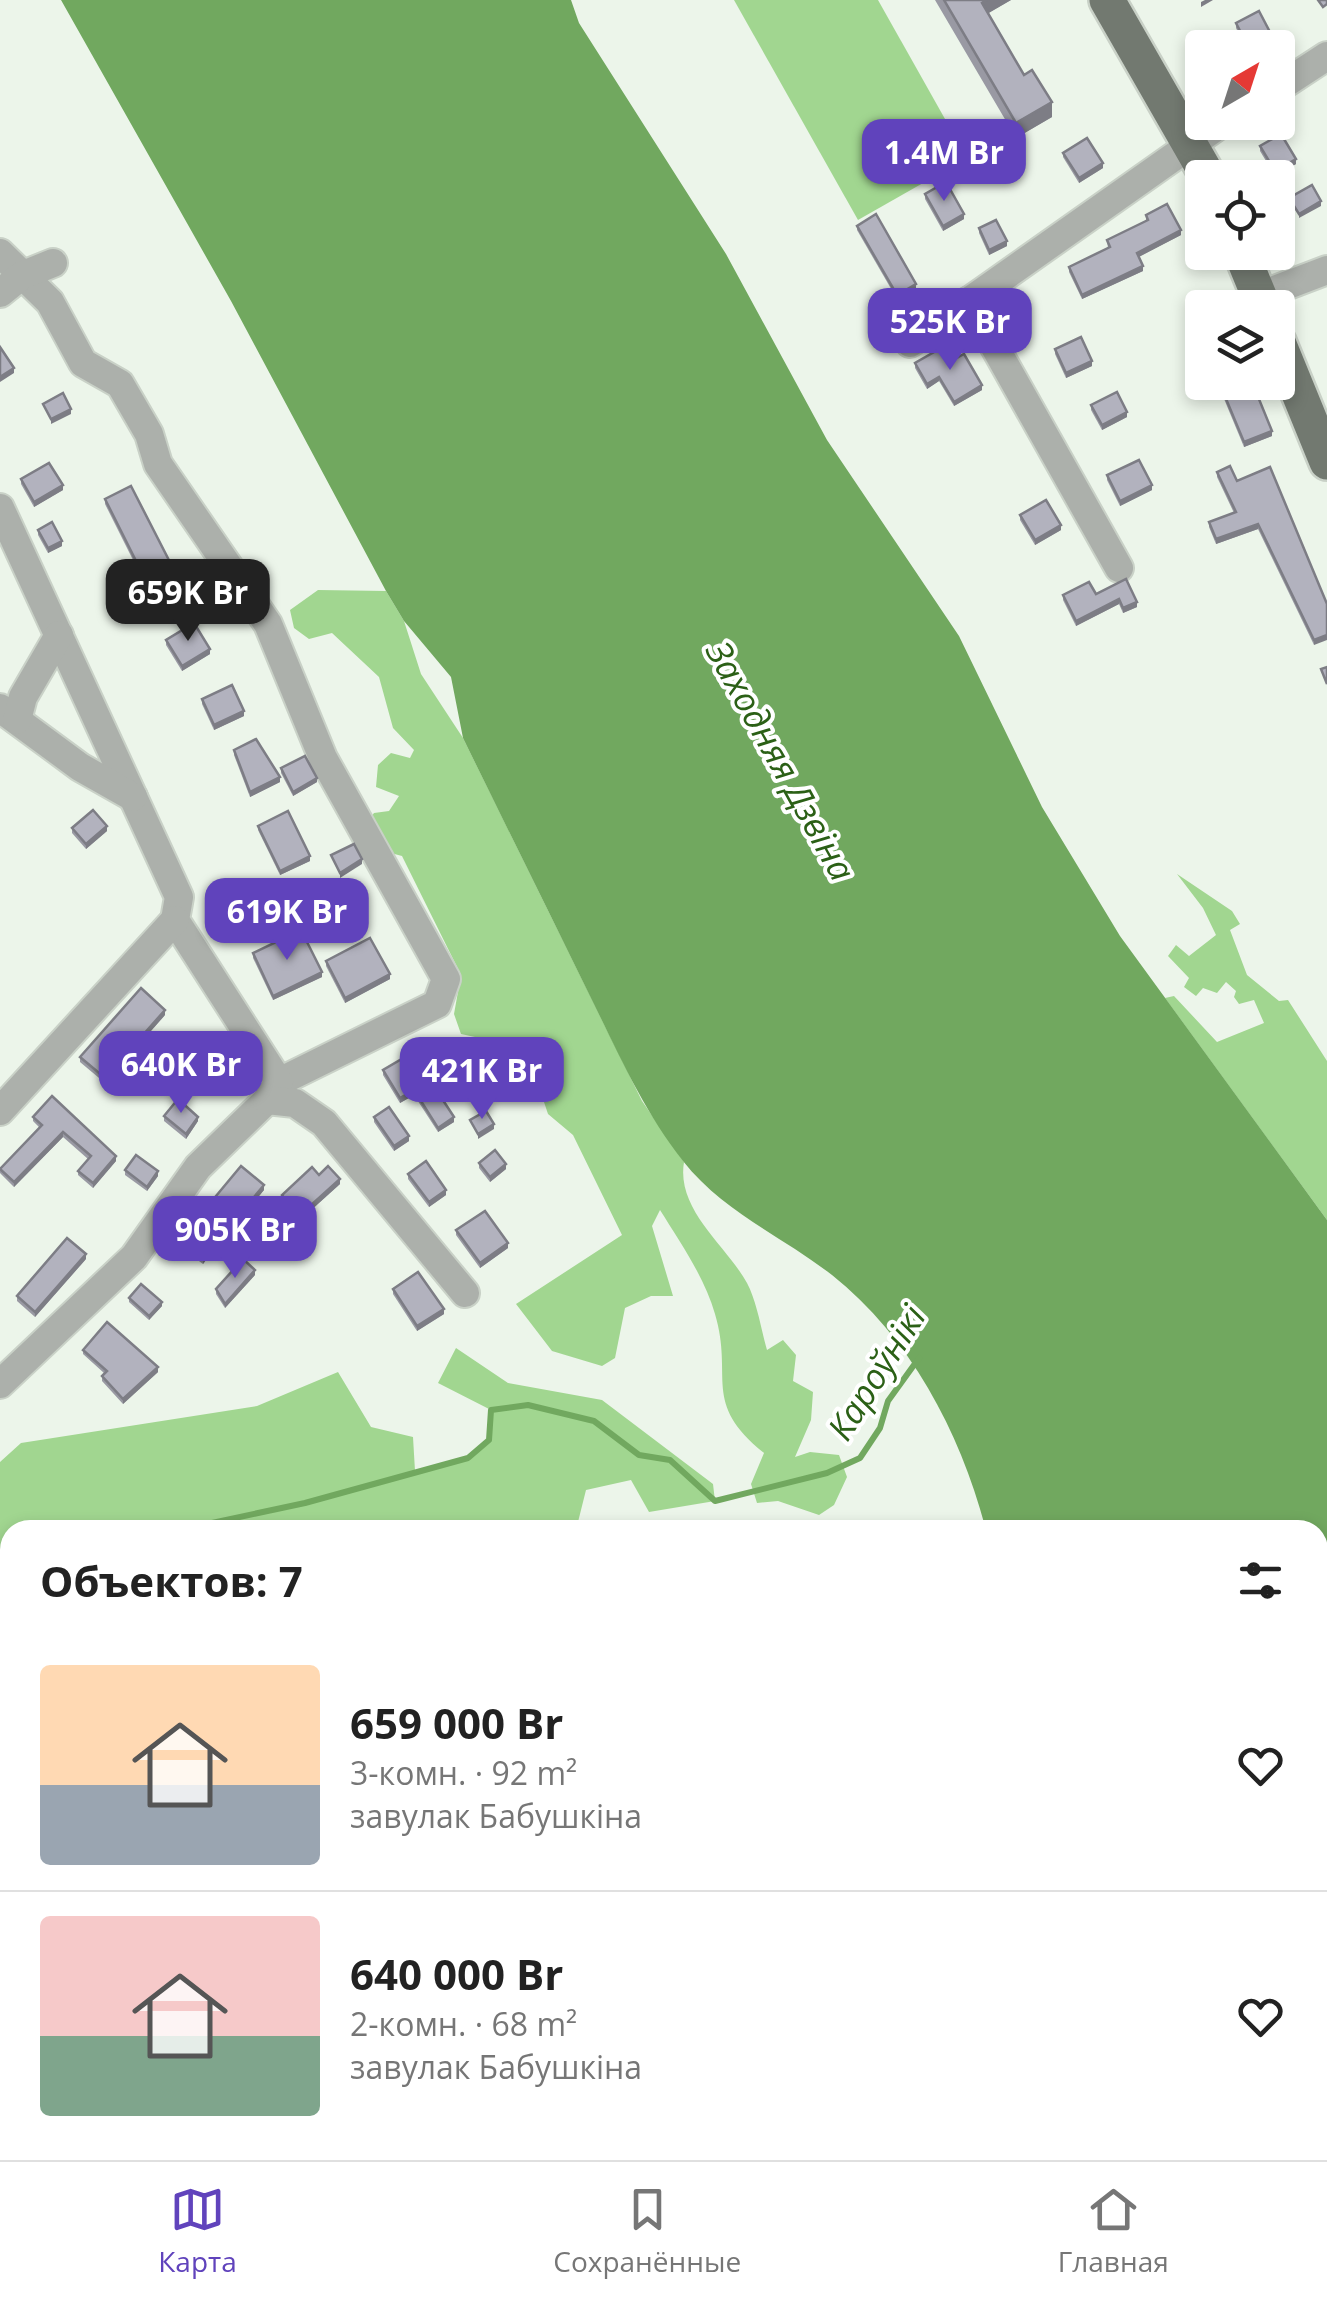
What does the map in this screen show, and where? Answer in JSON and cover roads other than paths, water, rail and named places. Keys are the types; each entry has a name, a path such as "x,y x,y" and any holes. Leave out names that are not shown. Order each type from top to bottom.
{"main road":[{"path":"1107,0 1200,160"},
{"path":"1295,384 1327,462"}],"street":[{"path":"1295,77 1327,56"},
{"path":"910,343 1200,140"},
{"path":"0,253 11,284 50,302 83,363 120,384 149,434 158,464 268,624 323,758 446,979 437,1004 273,1091 198,1167 134,1257 0,1384"},
{"path":"11,284 53,263"},
{"path":"1286,290 1327,270"},
{"path":"969,301 1119,568"},
{"path":"0,508 179,897 175,920 0,1111"},
{"path":"59,635 23,698 8,714 80,768 134,797"},
{"path":"175,920 273,1091 324,1123 465,1293"}],"water":[{"name":"Заходняя Дзвіна","path":"61,0 571,0 579,23 726,254 827,440 959,636 1042,807 1120,936 1327,1220 1327,1520 983,1520 947,1424 909,1358 886,1328 832,1275 716,1195 683,1161 642,1099 463,738 451,677 404,621 386,591 231,301"}],"waterway":[{"name":"Кароўнікі","path":"226,1520 305,1503 468,1458 489,1440 491,1410 528,1405 594,1421 639,1455 670,1460 715,1501 827,1473 860,1458 880,1428 888,1401 919,1358"}]}
